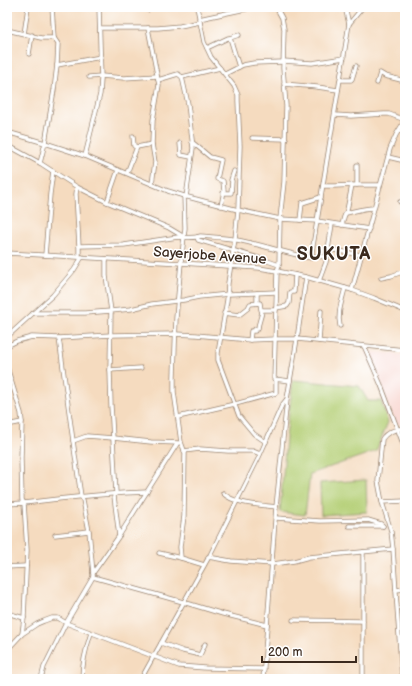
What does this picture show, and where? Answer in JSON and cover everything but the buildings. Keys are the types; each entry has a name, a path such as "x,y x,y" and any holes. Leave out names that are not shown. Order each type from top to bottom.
{"street":[{"path":"24,34 28,7"},
{"path":"40,163 45,143 58,65 58,44 54,38 52,7"},
{"path":"85,156 100,94 101,57 99,7"},
{"path":"197,7 204,42 211,57 234,86 238,95 240,146 238,210 234,251 220,337 218,360 239,416 254,434 266,442"},
{"path":"100,28 158,28 180,26 255,7"},
{"path":"178,417 276,393 276,380 274,379 276,292 277,271 279,266 280,219 284,182 286,106 283,62 284,29 282,18 276,7"},
{"path":"311,256 349,24 345,7"},
{"path":"349,24 363,7"},
{"path":"148,28 159,85 153,120 152,144 154,162 152,184"},
{"path":"7,30 41,38 54,38"},
{"path":"207,48 228,38 239,35"},
{"path":"29,54 32,36"},
{"path":"230,38 239,67"},
{"path":"58,65 101,57"},
{"path":"225,74 243,65 254,63 312,63 344,58"},
{"path":"340,80 351,80 356,66"},
{"path":"89,77 157,78 178,74 182,77 220,68"},
{"path":"377,82 380,73 385,76 405,81"},
{"path":"181,558 180,547 184,516 185,453 179,443 178,417 174,392 175,334 185,228 185,196 193,148 188,104 182,77"},
{"path":"284,84 316,86 338,90"},
{"path":"335,115 351,116 389,114 405,120 390,149 352,290"},
{"path":"399,130 405,132"},
{"path":"7,132 85,156 152,184 185,196 221,206 280,219 317,221 369,229"},
{"path":"133,136 134,146 137,147"},
{"path":"252,138 286,139"},
{"path":"192,142 210,157 220,160 217,179 222,181 224,191 221,206"},
{"path":"180,143 181,155 191,157"},
{"path":"137,147 152,144"},
{"path":"7,145 40,163 77,187 107,202 169,228 184,237"},
{"path":"127,173 137,147"},
{"path":"388,157 405,162"},
{"path":"357,165 357,185"},
{"path":"107,202 118,170"},
{"path":"45,255 53,171"},
{"path":"223,193 230,193 232,181 230,180 234,171"},
{"path":"342,225 347,210 352,185"},
{"path":"323,186 380,185"},
{"path":"7,337 53,295 63,284 80,257 76,194 77,187"},
{"path":"300,220 302,203 321,197"},
{"path":"400,202 405,201"},
{"path":"346,213 367,208 374,208"},
{"path":"319,281 326,262 332,224"},
{"path":"79,246 124,245 184,237 196,238 200,236 235,239 311,258 311,256 327,257"},
{"path":"196,238 198,240 262,259 279,266"},
{"path":"328,249 361,255"},
{"name":"Sayerjobe Avenue","path":"7,253 231,266 277,271 306,277 352,290 405,311"},
{"path":"106,259 106,276 111,312 110,370 116,493 114,496 119,536"},
{"path":"381,278 405,271"},
{"path":"262,310 276,309 289,304 290,292 294,292 295,275"},
{"path":"263,679 273,564 276,507 287,399 306,277"},
{"path":"340,326 339,311 345,288"},
{"path":"34,313 111,312 199,297 276,292"},
{"path":"257,293 257,304"},
{"path":"224,313 240,315 248,308 250,304 260,303 262,316 258,329 255,329 255,331 250,331 250,340"},
{"path":"319,341 321,311"},
{"path":"7,346 17,341 32,337 58,338 175,334 250,340 297,339 405,350"},
{"path":"58,338 81,496 89,531 94,573"},
{"path":"364,346 381,385 405,449"},
{"path":"7,367 21,413 22,422 22,500 24,504 27,550 22,634"},
{"path":"110,370 141,368"},
{"path":"276,380 290,381"},
{"path":"141,679 204,565 266,442 282,405 287,399"},
{"path":"7,425 22,422"},
{"path":"403,678 391,531 382,502 378,481 382,439 386,434 405,428"},
{"path":"73,441 88,436 179,443"},
{"path":"41,679 44,667 66,623 94,573 179,443"},
{"path":"184,451 200,449 253,451 260,454"},
{"path":"7,504 24,504 116,493 147,492"},
{"path":"223,493 227,497 236,501 276,507"},
{"path":"382,502 405,501"},
{"path":"276,518 320,521 368,520 383,526"},
{"path":"348,526 389,526"},
{"path":"55,535 89,531"},
{"path":"208,557 231,561 273,564 294,561 309,556 393,549"},
{"path":"363,552 363,679"},
{"path":"159,553 204,565"},
{"path":"7,566 26,566"},
{"path":"93,577 267,625"},
{"path":"396,590 405,589"},
{"path":"7,613 24,618"},
{"path":"7,650 22,634 37,624 52,618 58,618 66,623 91,633 179,666 264,669"},
{"path":"293,620 363,621"},
{"path":"82,679 82,671 91,633"},
{"path":"161,643 200,655 205,644"}],"shaded area":[{"path":"365,351 405,355 405,423 396,424"}],"green space":[{"path":"293,380 359,386 368,401 381,401 388,422 376,451 310,474 305,515 280,512 286,438"},
{"path":"366,480 367,512 321,515 320,483"}],"district":[{"name":"SUKUTA","path":"334,254"}]}
